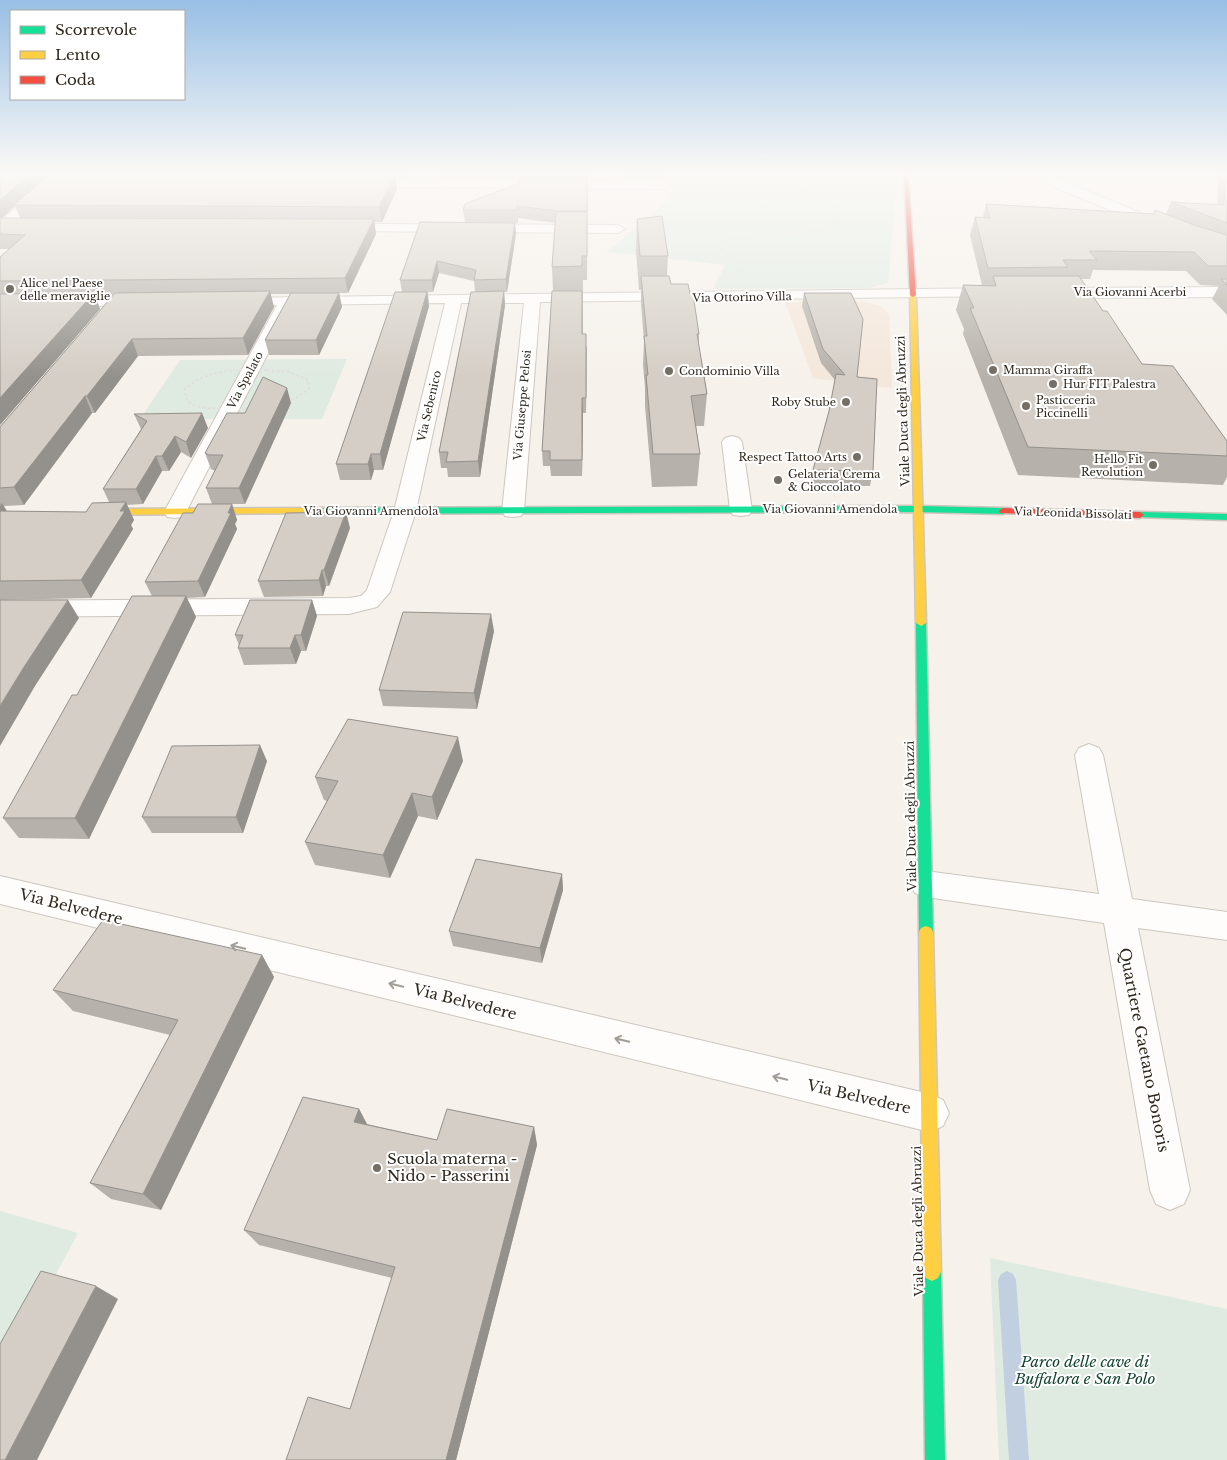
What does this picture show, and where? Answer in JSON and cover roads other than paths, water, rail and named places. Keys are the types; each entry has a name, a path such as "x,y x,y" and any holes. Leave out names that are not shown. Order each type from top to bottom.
{"main road":[{"name":"Viale Duca degli Abruzzi","path":"910,240 920,509 935,1460"},
{"name":"Via Giovanni Amendola","path":"78,512 920,509"},
{"name":"Via Leonida Bissolati","path":"920,509 1227,517"}],"street":[{"path":"1195,240 1227,251"},
{"name":"Via Giovanni Acerbi","path":"1039,293 1227,292"},
{"path":"913,294 1009,293"},
{"name":"Via Ottorino Villa","path":"220,302 913,294"},
{"name":"Via Giuseppe Pelosi","path":"513,511 532,299"},
{"name":"Via Sebenico","path":"0,609 349,606 369,602 378,592 405,512 454,300"},
{"name":"Via Spalato","path":"175,512 287,301"},
{"path":"98,323 116,302"},
{"path":"0,303 154,302"},
{"path":"732,442 741,510"},
{"name":"Quartiere Gaetano Bonoris","path":"1089,755 1170,1190"},
{"path":"926,884 1227,926"},
{"name":"Via Belvedere","path":"0,890 930,1113"}],"waterway":[{"path":"1007,1280 1019,1460"}],"place":[{"name":"Alice nel Paese delle meraviglie","path":"10,289"},
{"name":"Mamma Giraffa","path":"993,370"},
{"name":"Condominio Villa","path":"669,371"},
{"name":"Hur FIT Palestra","path":"1053,384"},
{"name":"Roby Stube","path":"846,402"},
{"name":"Pasticceria Piccinelli","path":"1026,406"},
{"name":"Respect Tattoo Arts","path":"857,457"},
{"name":"Hello Fit Revolution","path":"1153,465"},
{"name":"Gelateria Crema & Cioccolato","path":"778,480"},
{"name":"Scuola materna - Nido - Passerini","path":"377,1168"}],"park label":[{"name":"Parco delle cave di Buffalora e San Polo","path":"1085,1370"}]}
